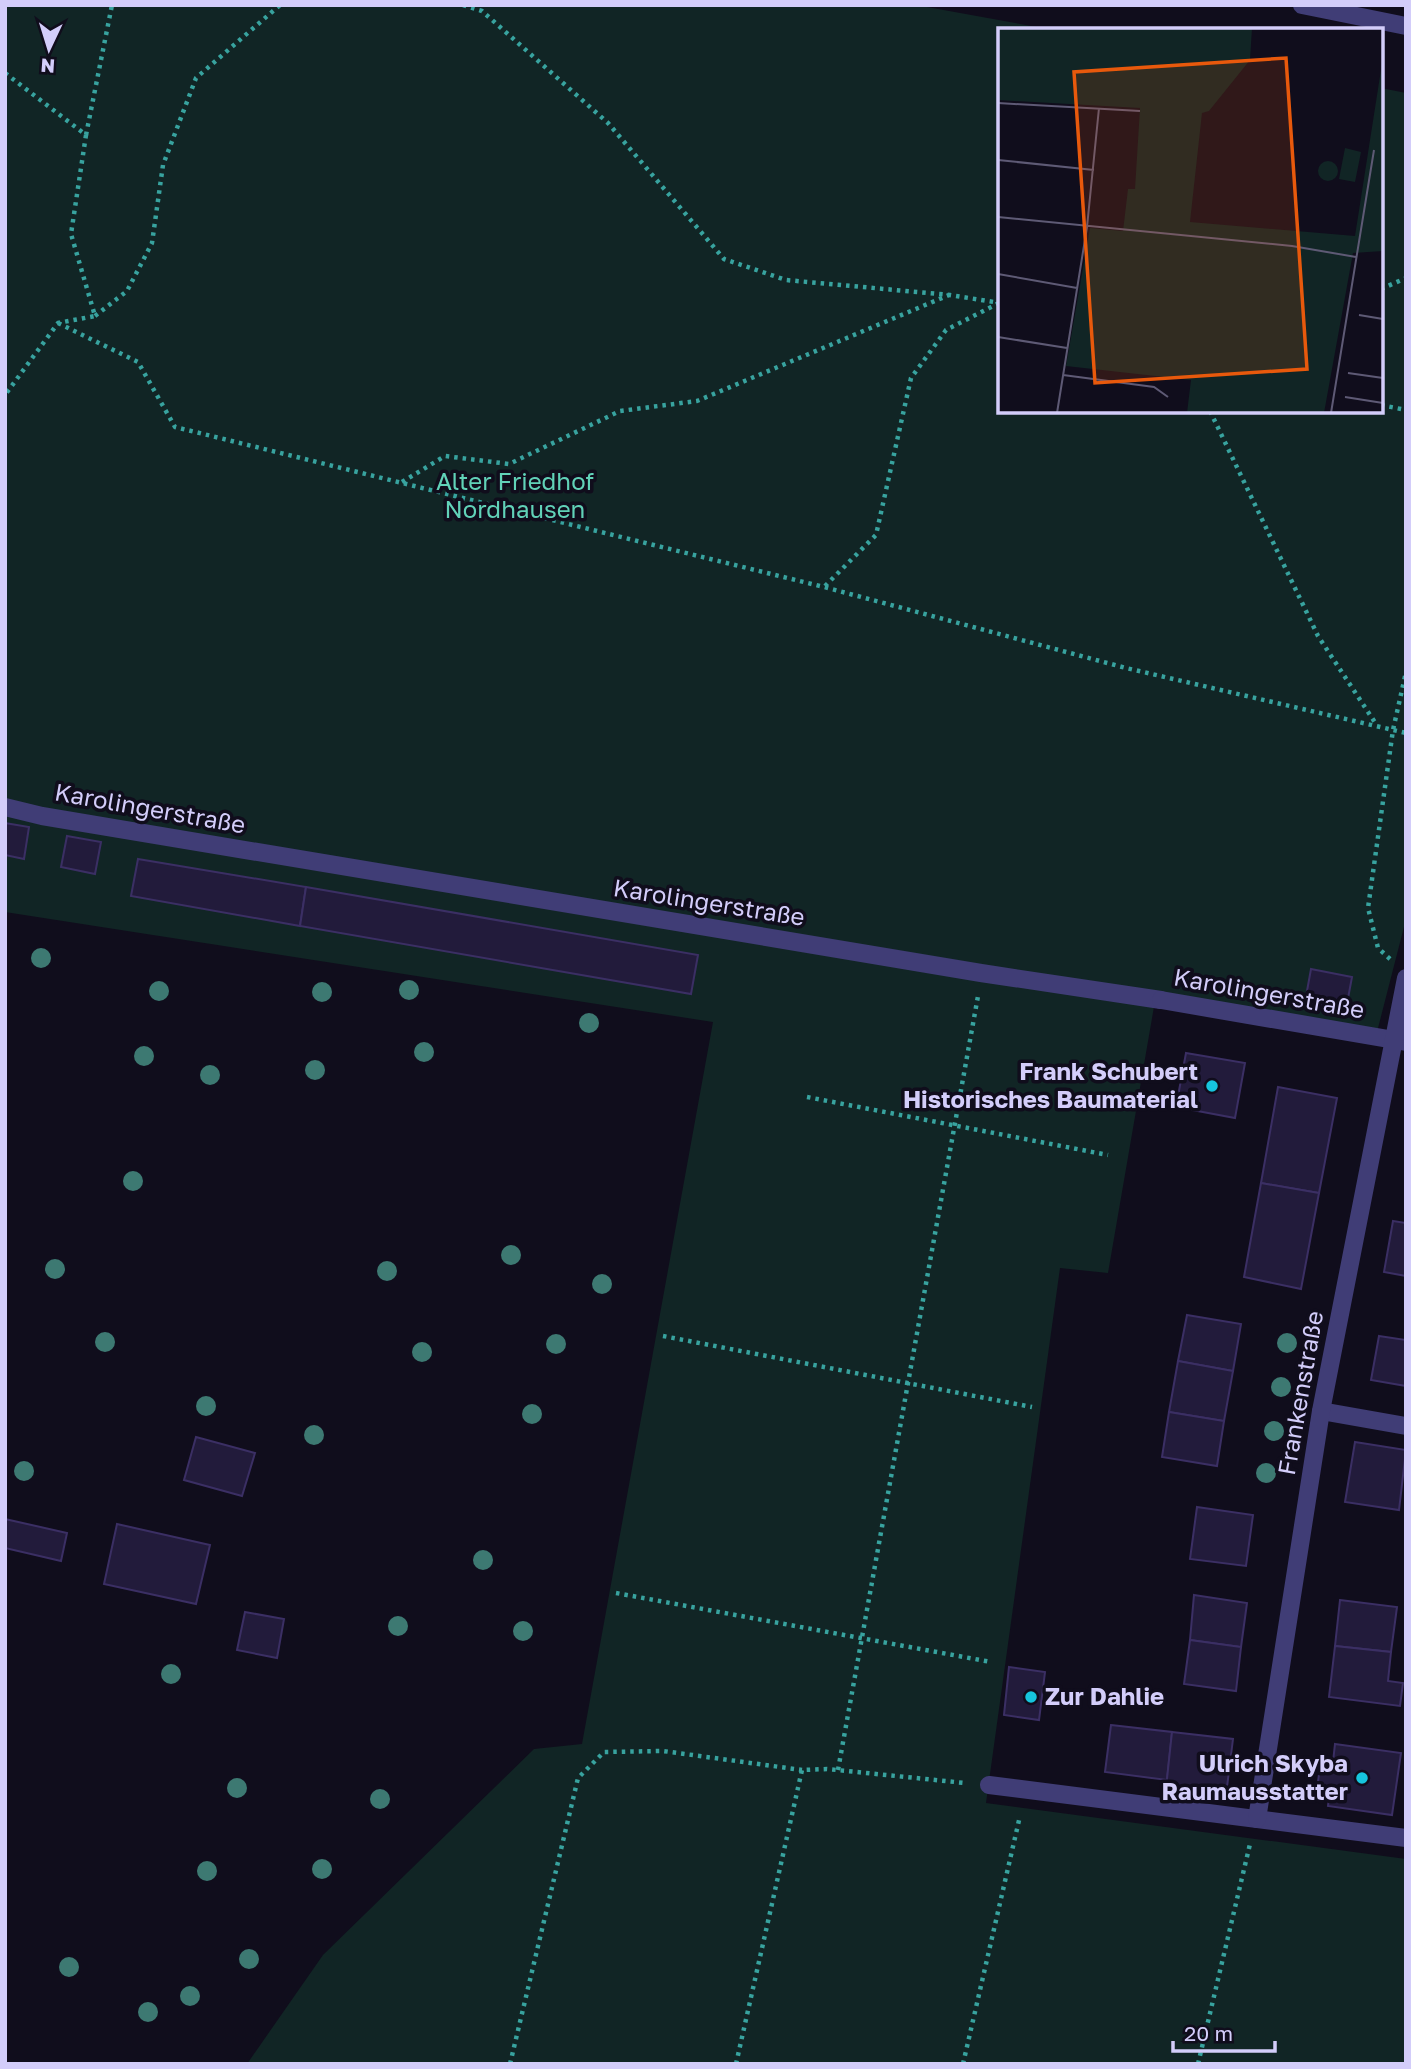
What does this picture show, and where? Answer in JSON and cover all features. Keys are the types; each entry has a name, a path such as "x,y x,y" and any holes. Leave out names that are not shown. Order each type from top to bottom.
{"street":[{"path":"1302,5 1406,26"},
{"name":"Karolingerstraße","path":"5,807 42,816 1399,1041"},
{"name":"Frankenstraße","path":"1257,1819 1321,1411 1399,1041 1401,972"},
{"path":"1321,1411 1406,1426"},
{"path":"989,1785 1406,1838"}],"path":[{"path":"95,316 71,234 86,135 111,5"},
{"path":"463,5 482,10 608,123 724,259 786,280 950,295 998,303"},
{"path":"5,395 58,323 95,316 127,291 152,243 163,165 196,78 276,6"},
{"path":"5,74 86,135"},
{"path":"1383,288 1406,278"},
{"path":"402,482 445,456 509,464 620,411 697,401 950,295"},
{"path":"824,587 876,535 911,378 946,330 998,304"},
{"path":"58,323 138,362 174,427 824,587 1126,668 1406,733"},
{"path":"1383,405 1406,410"},
{"path":"1211,413 1318,636 1376,725"},
{"path":"1401,972 1378,948 1368,908 1393,730 1406,672"},
{"path":"838,1770 981,973"},
{"path":"807,1097 1108,1155"},
{"path":"663,1336 1032,1407"},
{"path":"616,1592 991,1662"},
{"path":"510,2064 578,1778 604,1752 663,1751 802,1770 827,1769 989,1785"},
{"path":"736,2064 802,1770"},
{"path":"963,2064 1026,1791"},
{"path":"1198,2064 1257,1819"}],"green space":[{"name":"Alter Friedhof Nordhausen","path":"5,5 916,5 1042,28 998,28 998,413 1383,413 1383,88 1406,93 1406,919 1377,1032 1156,995 1108,1273 1060,1268 986,1803 1406,1859 1406,2064 247,2064 323,1955 534,1749 582,1744 713,1022 5,912"}],"building":[{"path":"5,823 29,827 24,859 5,855"},
{"path":"67,836 101,842 95,874 61,867"},
{"path":"138,859 306,887 300,926 131,896"},
{"path":"306,887 698,955 691,994 300,926"},
{"path":"1311,969 1352,977 1346,1009 1305,1002"},
{"path":"1186,1053 1245,1063 1235,1118 1176,1107"},
{"path":"1278,1087 1337,1098 1319,1193 1261,1183"},
{"path":"1261,1183 1319,1193 1301,1289 1244,1277"},
{"path":"1393,1221 1406,1223 1406,1276 1384,1272"},
{"path":"1187,1315 1241,1324 1233,1371 1178,1361"},
{"path":"1379,1336 1406,1340 1406,1386 1371,1380"},
{"path":"1178,1361 1233,1371 1224,1421 1169,1412"},
{"path":"1169,1412 1224,1421 1217,1466 1162,1457"},
{"path":"196,1437 255,1453 242,1496 184,1480"},
{"path":"1355,1442 1406,1450 1399,1510 1345,1502"},
{"path":"1197,1507 1253,1515 1246,1566 1190,1559"},
{"path":"5,1519 67,1533 61,1561 5,1548"},
{"path":"117,1524 210,1545 196,1604 104,1584"},
{"path":"1194,1595 1247,1603 1241,1647 1190,1640"},
{"path":"1340,1600 1397,1607 1391,1652 1335,1646"},
{"path":"245,1612 284,1619 277,1658 237,1650"},
{"path":"1190,1640 1241,1647 1236,1691 1184,1684"},
{"path":"1335,1646 1391,1652 1388,1681 1403,1683 1400,1706 1329,1697"},
{"path":"1009,1667 1045,1672 1039,1720 1004,1715"},
{"path":"1111,1725 1172,1732 1167,1780 1105,1772"},
{"path":"1172,1732 1233,1739 1226,1795 1166,1788"},
{"path":"1335,1744 1401,1753 1392,1815 1328,1806 1330,1791 1317,1789 1321,1760 1333,1762"}],"place":[{"name":"Frank Schubert Historisches Baumaterial","path":"1212,1086"},
{"name":"Zur Dahlie","path":"1031,1697"},
{"name":"Ulrich Skyba Raumausstatter","path":"1362,1778"}]}
